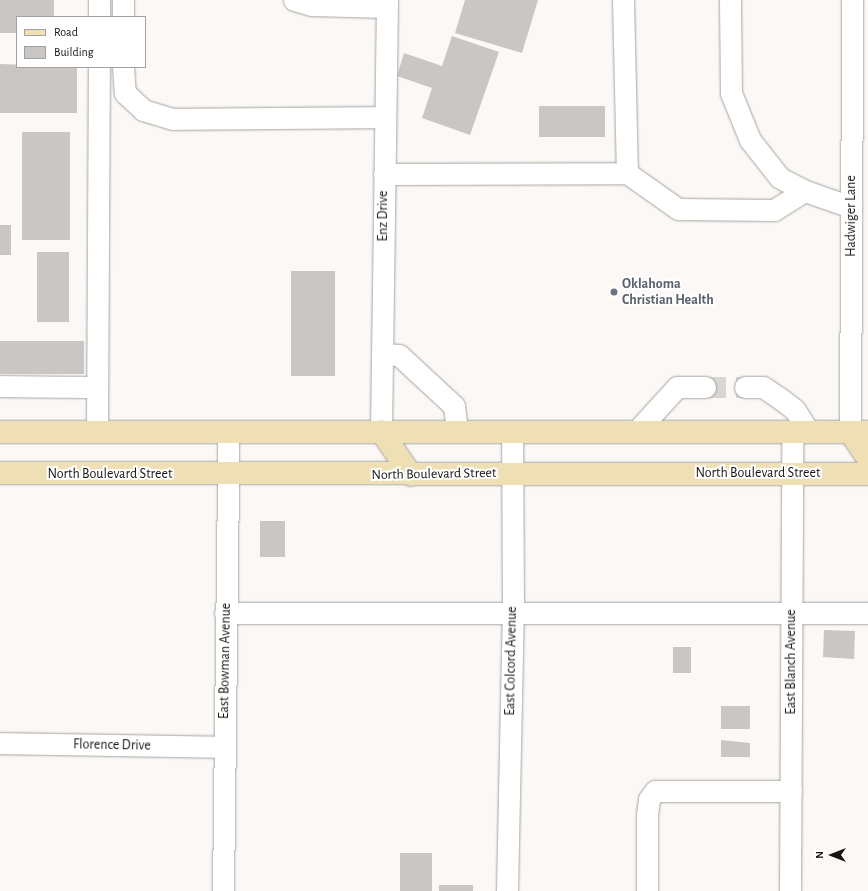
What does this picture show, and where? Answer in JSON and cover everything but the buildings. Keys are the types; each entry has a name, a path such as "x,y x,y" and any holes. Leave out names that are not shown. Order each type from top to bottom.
{"main road":[{"path":"381,431 412,475"},
{"path":"0,432 859,432 868,459"},
{"name":"North Boulevard Street","path":"0,473 229,475 412,475 512,473 868,474"}],"street":[{"path":"99,0 99,16"},
{"path":"123,0 123,16"},
{"path":"294,0 311,6 387,4"},
{"path":"623,0 627,173"},
{"path":"730,0 731,93 750,140 780,178 805,191 851,207"},
{"name":"Hadwiger Lane","path":"852,0 851,207 859,432"},
{"name":"Enz Drive","path":"381,431 387,4"},
{"path":"97,431 99,68"},
{"path":"123,68 125,93 143,110 173,119 385,117"},
{"path":"384,174 627,173 678,209 774,210 805,191"},
{"path":"382,354 399,355 454,406 457,431"},
{"path":"0,386 97,387"},
{"path":"636,432 677,387 705,387"},
{"path":"745,387 763,387 795,410 800,433"},
{"name":"East Bowman Avenue","path":"223,891 229,431"},
{"name":"East Colcord Avenue","path":"507,891 513,611 512,431"},
{"name":"East Blanch Avenue","path":"790,891 792,474 800,433"},
{"path":"226,613 513,611 791,615 868,613"},
{"name":"Florence Drive","path":"0,743 224,746"},
{"path":"647,891 647,834 649,799 662,789 791,791"}],"tunnel":[{"path":"705,387 745,387"}],"place":[{"name":"Oklahoma Christian Health","path":"614,292"}]}
